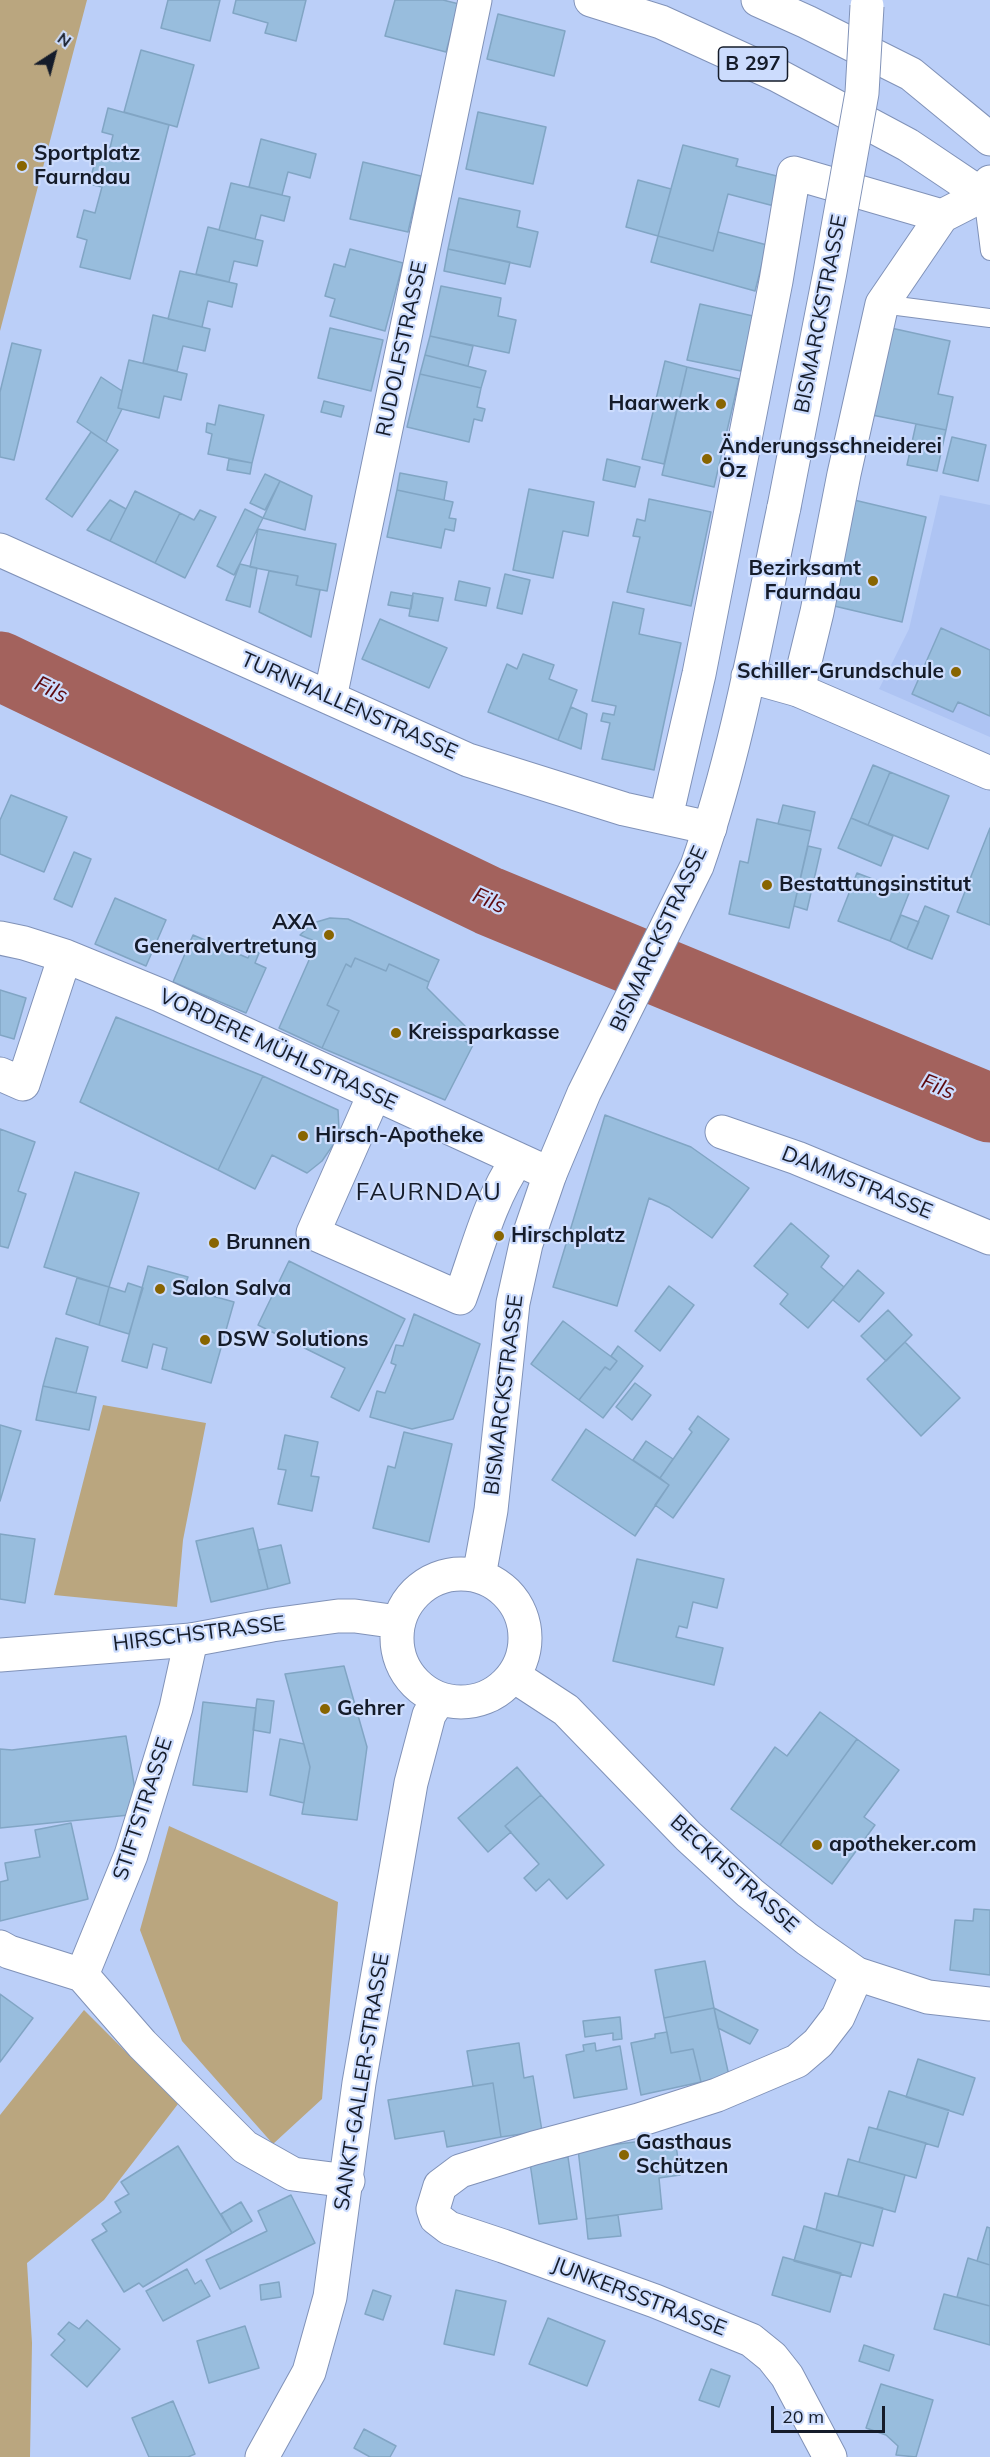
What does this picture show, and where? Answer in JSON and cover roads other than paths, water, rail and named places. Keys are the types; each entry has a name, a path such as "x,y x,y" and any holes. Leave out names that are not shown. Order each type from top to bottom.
{"street":[{"name":"B 297","path":"591,0 661,22 777,75 908,145 988,192"},
{"name":"B 297","path":"758,0 911,74 990,140"},
{"name":"BISMARCKSTRASSE","path":"479,1576 491,1510 513,1303 526,1244 550,1174 584,1093 697,866 710,828 748,676 830,272 862,93 867,3"},
{"name":"RUDOLFSTRASSE","path":"330,698 474,4"},
{"name":"BISMARCKSTRASSE","path":"666,818 699,674 776,281 794,173 942,216"},
{"path":"798,690 817,612 844,474 882,304 942,216 988,192"},
{"name":"TURNHALLENSTRASSE","path":"0,550 468,760 624,809 710,828"},
{"path":"748,676 798,690 990,772"},
{"name":"VORDERE MÜHLSTRASSE","path":"0,938 65,956 160,995 371,1104 550,1174"},
{"path":"0,1074 22,1084 65,956"},
{"path":"371,1104 313,1233 460,1298 496,1198 507,1174 517,1160"},
{"name":"DAMMSTRASSE","path":"722,1132 797,1158 990,1238"},
{"path":"458,1573 479,1576 498,1584 513,1599 523,1617 526,1637 524,1658 514,1677 499,1691 481,1700 459,1703 439,1699 422,1690 409,1676 400,1660 396,1641 398,1622 406,1603 421,1587 438,1577 458,1573"},
{"name":"HIRSCHSTRASSE","path":"0,1655 191,1640 338,1616 398,1622"},
{"name":"STIFTSTRASSE","path":"82,1974 131,1855 176,1708 191,1640"},
{"name":"BECKHSTRASSE","path":"514,1677 566,1710 673,1821 742,1886 807,1939 857,1974 928,1997 990,2004"},
{"name":"SANKT-GALLER-STRASSE","path":"262,2457 309,2372 330,2297 348,2181 359,2084 411,1783 429,1715 439,1699"},
{"path":"0,1947 9,1952 82,1974 142,2044 245,2147 293,2174 348,2181"},
{"name":"JUNKERSSTRASSE","path":"830,2457 810,2414 787,2376 772,2357 751,2340 655,2301 449,2228 436,2218 433,2209 438,2192 448,2179 474,2166 639,2120 717,2095 797,2061 818,2043 838,2017 857,1974"}],"lane":[{"path":"988,192 990,251"},
{"path":"882,304 990,318"}],"waterway":[{"name":"Fils","path":"0,666 489,901 990,1108"}],"place":[{"name":"Sportplatz Faurndau","path":"22,166"},
{"name":"Haarwerk","path":"721,404"},
{"name":"Änderungsschneiderei Öz","path":"707,459"},
{"name":"Bezirksamt Faurndau","path":"873,581"},
{"name":"Schiller-Grundschule","path":"956,672"},
{"name":"Bestattungsinstitut","path":"767,885"},
{"name":"AXA Generalvertretung","path":"329,935"},
{"name":"Kreissparkasse","path":"396,1033"},
{"name":"Hirsch-Apotheke","path":"303,1136"},
{"name":"Hirschplatz","path":"499,1236"},
{"name":"Brunnen","path":"214,1243"},
{"name":"Salon Salva","path":"160,1289"},
{"name":"DSW Solutions","path":"205,1340"},
{"name":"Gehrer","path":"325,1709"},
{"name":"apotheker.com","path":"817,1845"},
{"name":"Gasthaus Schützen","path":"624,2155"}],"district":[{"name":"FAURNDAU","path":"429,1193"}]}
